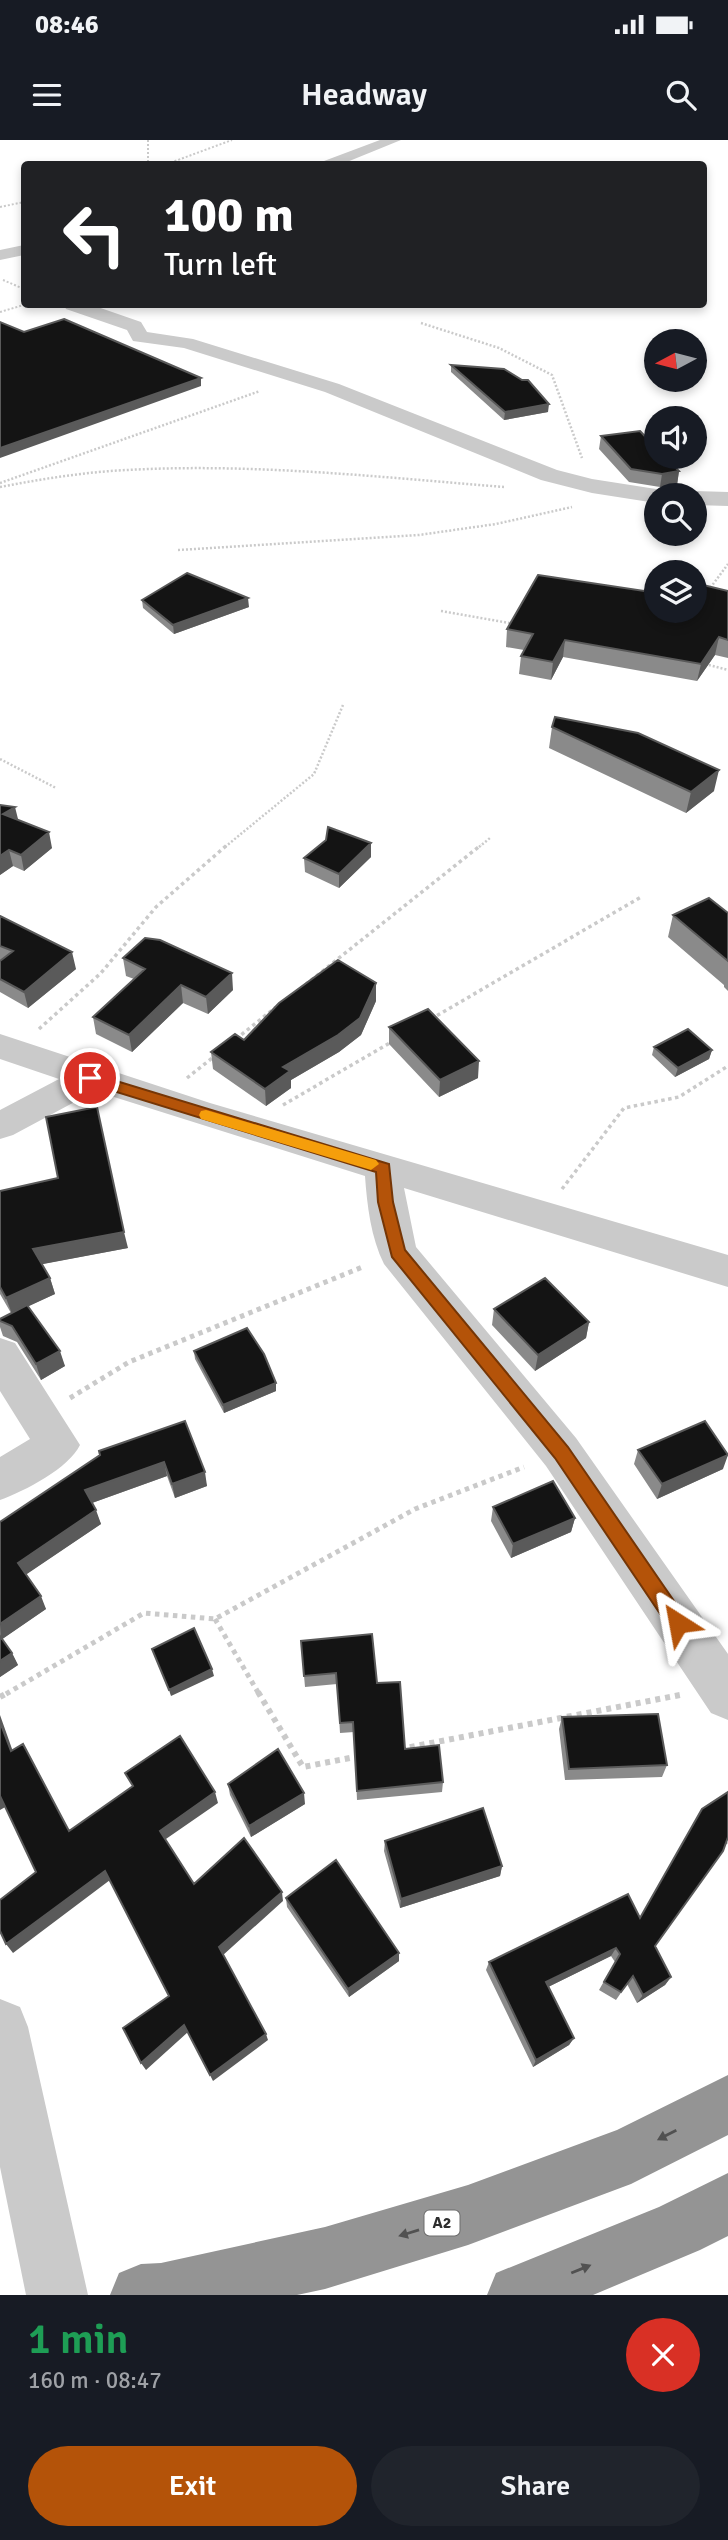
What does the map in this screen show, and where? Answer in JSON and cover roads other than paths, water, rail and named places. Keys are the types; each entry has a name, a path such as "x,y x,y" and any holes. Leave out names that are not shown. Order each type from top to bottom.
{"highway":[{"name":"A2","path":"141,2295 161,2294 325,2258 468,2215 631,2154 728,2104"},
{"path":"518,2295 679,2229 728,2203"}],"street":[{"path":"337,161 394,140"},
{"path":"0,255 21,251"},
{"path":"84,308 134,326 140,337 186,343 332,388 549,475 592,486 644,494"},
{"path":"707,498 728,499"},
{"path":"8,1049 246,1127 728,1271"},
{"path":"0,1126 90,1078"},
{"path":"383,1168 386,1202 398,1253 561,1452 725,1692"},
{"path":"0,1355 58,1445 0,1480"},
{"path":"0,2027 57,2295"}]}
